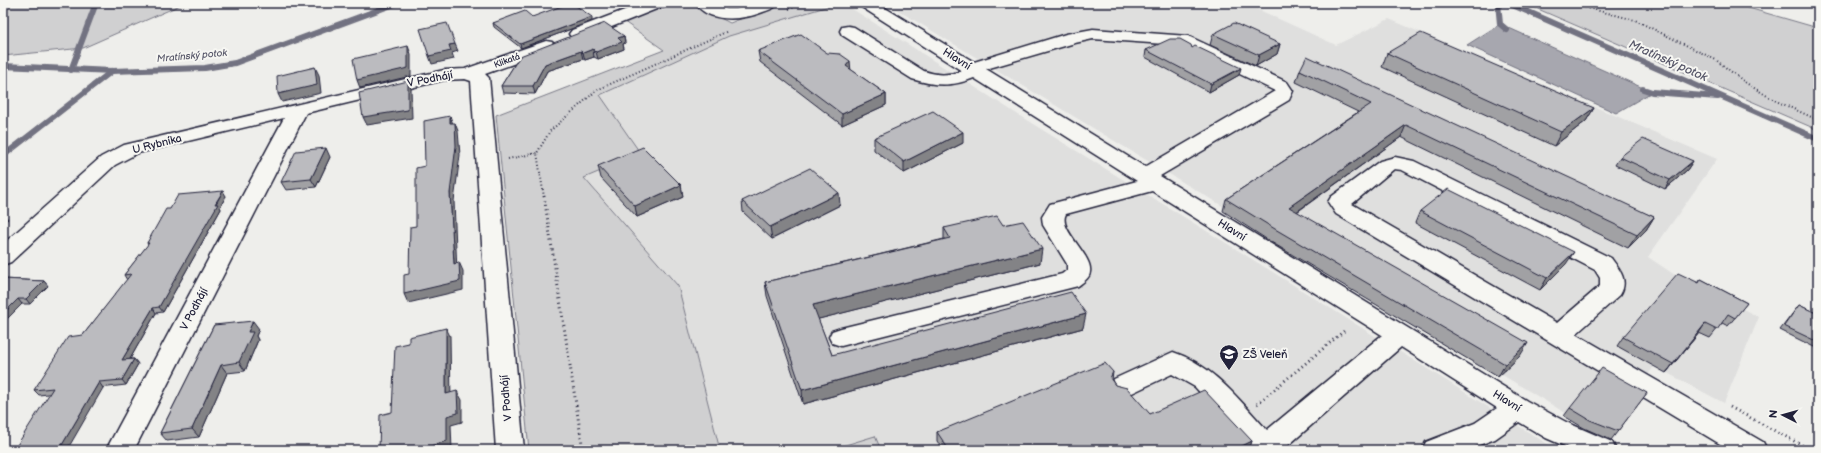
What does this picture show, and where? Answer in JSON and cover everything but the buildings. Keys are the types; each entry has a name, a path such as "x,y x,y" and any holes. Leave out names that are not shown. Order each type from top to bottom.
{"street":[{"name":"Klikatá","path":"466,74 498,64 658,3"},
{"path":"703,3 718,13 730,15 778,7"},
{"name":"Hlavní","path":"866,3 1518,408 1556,430 1602,450"},
{"path":"841,337 1070,280 1079,273 1078,264 1054,225 1053,217 1058,209 1150,179 1282,96 1284,91 1280,86 1182,40 1170,38 1088,35 1072,38 974,70 954,80 929,79 918,75 848,31"},
{"name":"V Podhájí","path":"120,450 299,109 444,75 466,74 480,78 510,450"},
{"name":"U Rybníka","path":"3,257 108,161 131,149 299,109"},
{"path":"1558,336 1612,289 1612,277 1603,264 1407,164 1396,163 1387,165 1339,202 1344,209 1558,336 1753,450"},
{"path":"1122,386 1173,362 1204,380 1268,448 1400,334"},
{"path":"1436,450 1485,431 1518,408"}],"path":[{"path":"778,7 806,3"},
{"path":"1568,3 1635,20 1716,60 1746,84 1774,100 1818,120"},
{"path":"583,450 537,152 550,131 597,90 730,30"},
{"path":"487,163 537,152"},
{"path":"1240,418 1344,331"}],"shaded area":[{"path":"3,3 185,3 83,48 3,56"},
{"path":"669,3 691,3 730,23 781,3 839,3 729,36 600,95 641,154 584,178 678,286 720,450 529,450 496,115 664,50 623,21"},
{"path":"843,3 1028,121 1557,450 804,450 803,446 788,450 720,450 678,286 584,178 641,154 599,95 729,36"},
{"path":"886,3 1126,3 1257,9 1336,45 1389,19 1717,159 1648,257 1678,277 1759,317 1724,403 1654,366 1607,438"},
{"path":"1524,3 1731,3 1818,28 1818,130"},
{"path":"1500,24 1652,92 1616,113 1467,45"},
{"path":"875,436 881,450 829,450"}],"waterway":[{"path":"71,69 96,3"},
{"name":"Mratínský potok","path":"112,71 205,68 235,63 397,3"},
{"path":"1498,3 1500,24 1507,30"},
{"name":"Mratínský potok","path":"1508,3 1818,139"},
{"name":"Mratínský potok","path":"3,66 71,69"},
{"name":"Mratínský potok","path":"71,69 112,71"},
{"path":"3,156 112,71"},
{"path":"1643,89 1652,92 1718,97"}],"place":[{"name":"ZŠ Veleň","path":"1229,371"}]}
